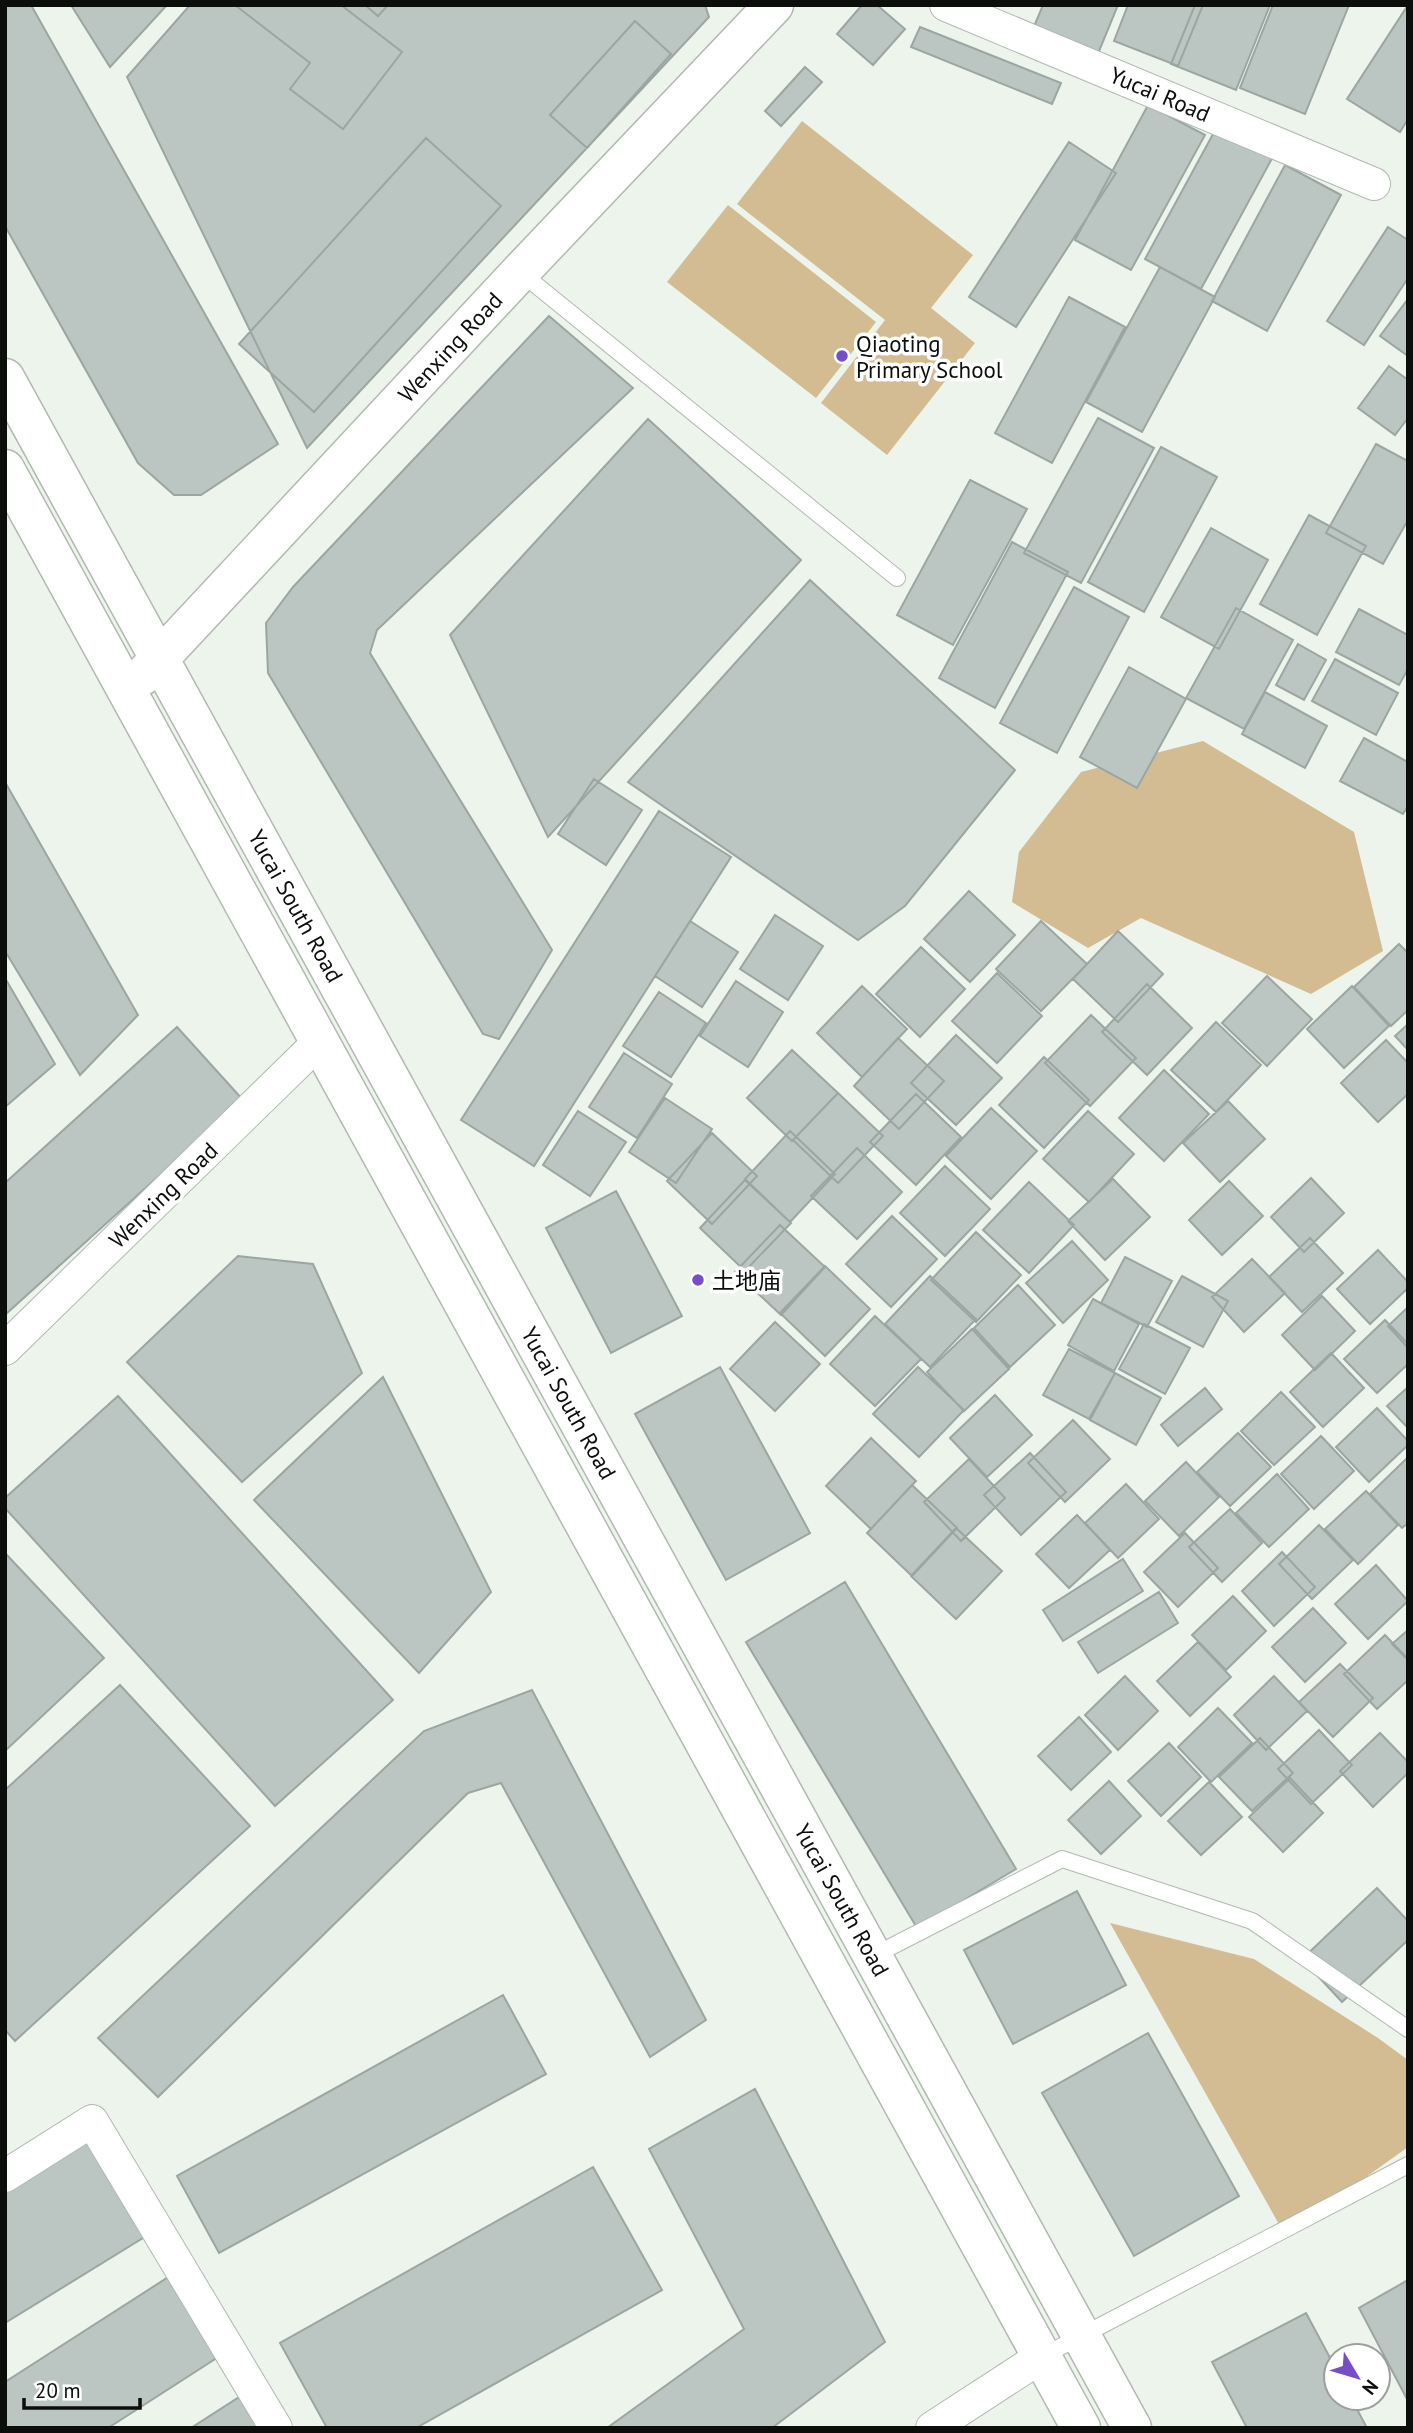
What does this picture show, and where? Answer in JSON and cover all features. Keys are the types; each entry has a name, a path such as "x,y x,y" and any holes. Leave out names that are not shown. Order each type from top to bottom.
{"street":[{"name":"Wenxing Road","path":"128,692 520,272 774,5"},
{"name":"Yucai Road","path":"946,5 1374,184"},
{"name":"Yucai South Road","path":"5,378 1132,2428"},
{"name":"Yucai South Road","path":"5,469 1081,2428"},
{"name":"Wenxing Road","path":"5,1349 320,1041"},
{"path":"5,2176 92,2121 276,2428"},
{"path":"932,2428 1041,2357"}],"lane":[{"path":"520,272 897,578"},
{"path":"873,1956 1062,1859 1252,1921 1408,2029"},
{"path":"1041,2357 1408,2165"}],"shaded area":[{"path":"802,121 973,255 931,308 975,343 887,455 821,403 885,320 737,204"},
{"path":"728,205 876,322 816,398 667,282"},
{"path":"1203,741 1354,832 1383,951 1311,994 1141,918 1088,948 1012,902 1019,852 1081,772"},
{"path":"1110,1923 1254,1959 1408,2060 1408,2147 1285,2235"}],"building":[{"path":"5,5 31,5 278,444 201,495 174,495 138,463 5,226"},
{"path":"71,5 167,5 110,67"},
{"path":"190,5 705,5 709,17 307,448 127,77"},
{"path":"235,5 341,5 402,52 343,129 290,89 310,63"},
{"path":"365,5 388,5 378,16"},
{"path":"862,5 877,5 905,29 873,65 837,34"},
{"path":"1043,5 1118,5 1095,61 1030,36"},
{"path":"1128,5 1203,5 1178,66 1114,41"},
{"path":"1195,5 1270,5 1236,90 1171,64"},
{"path":"1273,5 1349,5 1305,114 1240,88"},
{"path":"1408,5 1408,119 1400,132 1347,99"},
{"path":"635,21 671,54 587,148 550,115"},
{"path":"920,27 1061,83 1052,104 911,47"},
{"path":"805,67 822,82 781,126 765,111"},
{"path":"1148,105 1205,135 1131,270 1075,240"},
{"path":"1219,123 1275,153 1201,289 1145,259"},
{"path":"426,138 501,206 314,412 239,344"},
{"path":"1069,142 1116,173 1016,327 969,297"},
{"path":"1285,165 1341,195 1267,331 1212,301"},
{"path":"1388,227 1408,240 1408,278 1364,345 1327,321"},
{"path":"1160,267 1215,297 1142,432 1086,402"},
{"path":"1069,297 1125,327 1052,463 995,433"},
{"path":"1408,299 1408,356 1380,336"},
{"path":"549,316 633,388 377,630 370,653 552,950 499,1039 483,1034 268,673 266,623 293,587"},
{"path":"1389,366 1408,380 1408,418 1395,435 1358,408"},
{"path":"1098,418 1154,448 1081,583 1024,553"},
{"path":"648,419 801,560 548,837 450,635"},
{"path":"1376,444 1408,461 1408,520 1383,564 1326,533"},
{"path":"1161,447 1217,477 1144,612 1088,582"},
{"path":"970,480 1027,509 953,645 897,615"},
{"path":"1309,515 1366,546 1317,635 1260,604"},
{"path":"1211,528 1268,560 1219,649 1161,617"},
{"path":"1012,542 1068,572 995,708 939,678"},
{"path":"810,580 1015,770 905,906 858,940 628,782"},
{"path":"1074,587 1129,617 1057,753 1000,723"},
{"path":"1236,608 1293,640 1244,729 1186,698"},
{"path":"1359,609 1408,635 1408,669 1399,685 1336,652"},
{"path":"1298,644 1326,660 1304,700 1276,685"},
{"path":"1335,659 1398,693 1376,735 1312,701"},
{"path":"1129,667 1186,699 1137,788 1080,757"},
{"path":"1265,692 1327,726 1305,768 1242,734"},
{"path":"1364,738 1408,762 1408,806 1403,814 1340,781"},
{"path":"594,779 642,810 606,865 558,834"},
{"path":"5,782 138,1015 80,1075 5,951"},
{"path":"659,811 731,857 534,1166 461,1120"},
{"path":"969,891 1015,935 970,982 924,939"},
{"path":"775,915 823,946 788,1000 740,969"},
{"path":"690,921 738,952 702,1007 655,976"},
{"path":"1041,921 1087,964 1041,1011 996,969"},
{"path":"1118,931 1163,974 1118,1022 1073,979"},
{"path":"1399,944 1408,953 1408,1010 1391,1026 1354,987"},
{"path":"921,947 965,989 920,1037 876,994"},
{"path":"997,973 1042,1016 997,1063 952,1021"},
{"path":"1267,976 1312,1019 1267,1066 1222,1023"},
{"path":"5,978 55,1064 5,1107"},
{"path":"736,981 783,1012 748,1067 700,1036"},
{"path":"1147,984 1192,1028 1147,1075 1102,1032"},
{"path":"862,986 907,1029 862,1077 817,1033"},
{"path":"1352,986 1389,1026 1344,1068 1307,1029"},
{"path":"659,992 706,1023 671,1077 623,1046"},
{"path":"1091,1015 1136,1058 1090,1106 1045,1063"},
{"path":"1216,1022 1261,1065 1216,1112 1171,1070"},
{"path":"1408,1024 1408,1050 1395,1036"},
{"path":"177,1027 243,1100 7,1313 5,1183"},
{"path":"956,1035 1002,1078 956,1125 911,1083"},
{"path":"898,1038 944,1081 899,1129 854,1086"},
{"path":"1386,1040 1408,1063 1408,1094 1378,1122 1341,1083"},
{"path":"792,1050 838,1093 792,1141 747,1098"},
{"path":"624,1053 672,1084 637,1138 589,1107"},
{"path":"1044,1057 1089,1100 1044,1148 999,1105"},
{"path":"1164,1070 1209,1114 1164,1161 1119,1118"},
{"path":"838,1093 883,1136 838,1183 793,1140"},
{"path":"916,1094 961,1137 916,1185 870,1142"},
{"path":"665,1098 712,1129 676,1183 629,1152"},
{"path":"1228,1101 1265,1139 1220,1182 1183,1143"},
{"path":"991,1108 1037,1151 991,1199 946,1156"},
{"path":"578,1111 626,1142 590,1196 543,1165"},
{"path":"1088,1111 1134,1154 1089,1202 1043,1159"},
{"path":"790,1131 835,1174 790,1222 745,1179"},
{"path":"712,1133 757,1176 712,1224 667,1181"},
{"path":"857,1148 902,1192 857,1239 811,1196"},
{"path":"945,1166 990,1209 945,1256 900,1213"},
{"path":"1311,1178 1344,1213 1304,1252 1271,1217"},
{"path":"1113,1179 1150,1217 1105,1260 1068,1221"},
{"path":"745,1180 791,1223 745,1271 700,1228"},
{"path":"1229,1181 1263,1216 1222,1255 1189,1220"},
{"path":"1029,1182 1074,1225 1029,1273 983,1230"},
{"path":"616,1191 682,1316 611,1353 546,1228"},
{"path":"892,1216 937,1259 891,1307 846,1264"},
{"path":"780,1225 825,1267 781,1315 735,1272"},
{"path":"976,1232 1021,1275 976,1322 931,1280"},
{"path":"1310,1238 1343,1273 1302,1312 1269,1277"},
{"path":"1072,1241 1108,1280 1063,1323 1026,1283"},
{"path":"1378,1250 1408,1282 1408,1288 1370,1324 1337,1289"},
{"path":"238,1256 313,1264 362,1373 242,1482 127,1362"},
{"path":"1125,1257 1172,1281 1147,1327 1101,1303"},
{"path":"1252,1259 1285,1293 1244,1332 1212,1297"},
{"path":"825,1266 870,1309 825,1356 780,1313"},
{"path":"930,1276 976,1319 930,1367 885,1324"},
{"path":"1182,1276 1228,1301 1203,1347 1156,1322"},
{"path":"1018,1285 1055,1325 1010,1367 974,1328"},
{"path":"1322,1296 1355,1331 1315,1370 1282,1335"},
{"path":"1093,1299 1139,1324 1114,1371 1068,1345"},
{"path":"1408,1307 1408,1348 1388,1326"},
{"path":"875,1316 921,1359 875,1406 830,1364"},
{"path":"1385,1320 1408,1344 1408,1364 1377,1393 1344,1359"},
{"path":"775,1322 820,1364 775,1411 730,1369"},
{"path":"1144,1324 1190,1348 1165,1394 1119,1369"},
{"path":"972,1329 1009,1369 964,1411 927,1372"},
{"path":"1069,1349 1115,1373 1089,1419 1043,1395"},
{"path":"1331,1353 1364,1388 1323,1427 1290,1392"},
{"path":"720,1367 810,1533 726,1580 635,1414"},
{"path":"918,1367 964,1410 919,1457 873,1414"},
{"path":"1115,1373 1161,1398 1136,1445 1090,1420"},
{"path":"383,1377 491,1592 419,1673 254,1500"},
{"path":"1408,1387 1408,1428 1387,1406"},
{"path":"1205,1388 1222,1409 1178,1446 1161,1425"},
{"path":"1281,1392 1315,1427 1274,1465 1241,1431"},
{"path":"995,1395 1032,1435 987,1477 950,1438"},
{"path":"118,1396 393,1700 275,1806 5,1508 5,1498"},
{"path":"1377,1408 1408,1441 1408,1445 1369,1482 1336,1447"},
{"path":"1073,1420 1110,1459 1065,1502 1028,1463"},
{"path":"1238,1433 1271,1467 1230,1506 1197,1472"},
{"path":"1321,1436 1354,1471 1314,1509 1281,1474"},
{"path":"871,1438 916,1481 871,1529 826,1486"},
{"path":"1030,1453 1066,1492 1021,1535 984,1495"},
{"path":"1408,1457 1408,1523 1402,1528 1370,1494"},
{"path":"969,1459 1005,1498 961,1541 924,1502"},
{"path":"1186,1462 1219,1497 1179,1536 1145,1501"},
{"path":"1277,1474 1309,1509 1269,1547 1236,1513"},
{"path":"1126,1484 1159,1519 1118,1558 1085,1523"},
{"path":"912,1485 957,1528 912,1576 867,1533"},
{"path":"1366,1491 1398,1525 1358,1564 1325,1529"},
{"path":"1230,1509 1262,1543 1222,1582 1189,1547"},
{"path":"1077,1515 1110,1550 1069,1588 1036,1554"},
{"path":"1319,1525 1353,1560 1312,1599 1279,1564"},
{"path":"956,1528 1002,1571 956,1619 911,1576"},
{"path":"1185,1533 1218,1568 1178,1607 1144,1572"},
{"path":"1282,1552 1315,1587 1274,1626 1242,1591"},
{"path":"5,1553 104,1658 5,1751"},
{"path":"1123,1559 1143,1591 1063,1641 1043,1610"},
{"path":"1376,1565 1408,1601 1368,1639 1335,1604"},
{"path":"845,1582 1016,1869 917,1928 746,1642"},
{"path":"1159,1592 1178,1623 1098,1673 1078,1642"},
{"path":"1233,1596 1266,1631 1226,1670 1192,1635"},
{"path":"1313,1608 1346,1643 1305,1682 1272,1647"},
{"path":"1408,1630 1408,1660 1392,1644"},
{"path":"1385,1635 1408,1659 1408,1680 1377,1709 1344,1674"},
{"path":"1198,1642 1231,1677 1190,1716 1157,1681"},
{"path":"1340,1664 1373,1698 1333,1737 1299,1702"},
{"path":"1125,1676 1158,1711 1118,1750 1085,1715"},
{"path":"1274,1676 1307,1711 1266,1750 1234,1715"},
{"path":"120,1685 250,1826 15,2041 5,2030 5,1790"},
{"path":"532,1690 706,2020 650,2057 501,1783 468,1793 158,2097 98,2038 424,1731"},
{"path":"1218,1708 1252,1743 1211,1782 1178,1747"},
{"path":"1079,1717 1111,1752 1071,1790 1038,1756"},
{"path":"1319,1730 1352,1765 1311,1804 1278,1769"},
{"path":"1380,1733 1408,1762 1408,1773 1373,1807 1340,1771"},
{"path":"1260,1738 1293,1773 1252,1811 1219,1777"},
{"path":"1169,1743 1201,1777 1161,1816 1128,1781"},
{"path":"1290,1778 1323,1813 1283,1852 1249,1817"},
{"path":"1109,1781 1141,1816 1101,1854 1068,1820"},
{"path":"1209,1782 1242,1817 1201,1855 1168,1821"},
{"path":"1377,1888 1408,1921 1408,1940 1342,2002 1302,1959"},
{"path":"1077,1891 1126,1985 1013,2044 964,1950"},
{"path":"503,1995 546,2074 219,2253 177,2176"},
{"path":"1148,2033 1239,2196 1134,2256 1042,2093"},
{"path":"755,2089 885,2342 772,2428 607,2428 744,2329 649,2149"},
{"path":"92,2126 156,2230 5,2323 5,2180"},
{"path":"593,2167 662,2290 416,2428 327,2428 280,2343"},
{"path":"173,2274 223,2354 108,2428 5,2428 5,2382"},
{"path":"1408,2280 1408,2401 1392,2371 1392,2342 1377,2342 1359,2308"},
{"path":"1306,2313 1322,2343 1322,2412 1358,2412 1367,2428 1247,2428 1212,2362"},
{"path":"244,2394 265,2428 191,2428"}],"place":[{"name":"Qiaoting Primary School","path":"842,356"},
{"name":"土地庙","path":"698,1280"}]}
